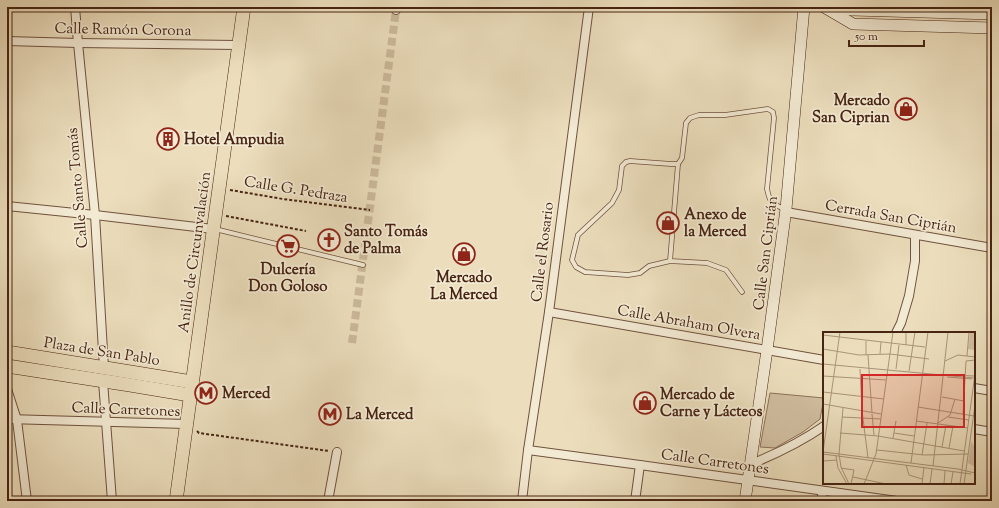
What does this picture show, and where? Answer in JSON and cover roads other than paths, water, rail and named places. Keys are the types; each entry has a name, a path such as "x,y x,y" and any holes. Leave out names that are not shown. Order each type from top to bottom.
{"main road":[{"name":"Anillo de Circunvalación","path":"176,501 244,7"},
{"name":"Plaza de San Pablo","path":"7,352 192,382"},
{"path":"7,366 190,396"}],"street":[{"name":"Calle Santo Tomás","path":"75,7 95,215 104,368"},
{"name":"Calle el Rosario","path":"522,501 528,450 549,312 589,7"},
{"name":"Calle San Ciprián","path":"745,501 768,350 786,211 804,7"},
{"path":"824,7 853,10 992,14"},
{"path":"824,7 853,24 992,28"},
{"name":"Calle Ramón Corona","path":"7,40 78,43 238,45"},
{"path":"7,206 213,229"},
{"name":"Cerrada San Ciprián","path":"786,211 992,248"},
{"path":"896,332 910,296 915,261 915,235"},
{"name":"Calle Abraham Olvera","path":"549,312 823,360"},
{"path":"103,381 112,501"},
{"path":"7,388 17,420 27,501"},
{"path":"975,388 992,392"},
{"name":"Calle Carretones","path":"7,419 186,424"},
{"path":"751,464 776,454 807,438 823,427"},
{"path":"975,430 992,432"},
{"name":"Calle Carretones","path":"528,450 893,501"},
{"path":"328,501 337,452"},
{"path":"635,501 640,465"},
{"path":"821,501 823,491"}],"lane":[{"path":"670,260 678,164 682,158 686,123 690,118 698,115 725,115 768,109 773,112 774,118 767,188 769,199 774,204 786,211"},
{"path":"678,164 626,162 622,166 619,190 612,202 578,235 572,260 576,267 585,272 628,275 640,273 649,266 670,260 706,263 726,270 742,292"},
{"path":"213,229 363,265"}],"tunnel":[{"path":"352,343 396,10"}],"place":[{"name":"Mercado San Ciprian","path":"906,109"},
{"name":"Hotel Ampudia","path":"168,139"},
{"name":"Anexo de la Merced","path":"668,223"},
{"name":"Santo Tomás de Palma","path":"329,240"},
{"name":"Dulcería Don Goloso","path":"288,246"},
{"name":"Mercado La Merced","path":"464,254"},
{"name":"Merced","path":"206,393"},
{"name":"Mercado de Carne y Lácteos","path":"645,403"},
{"name":"La Merced","path":"330,414"}]}
